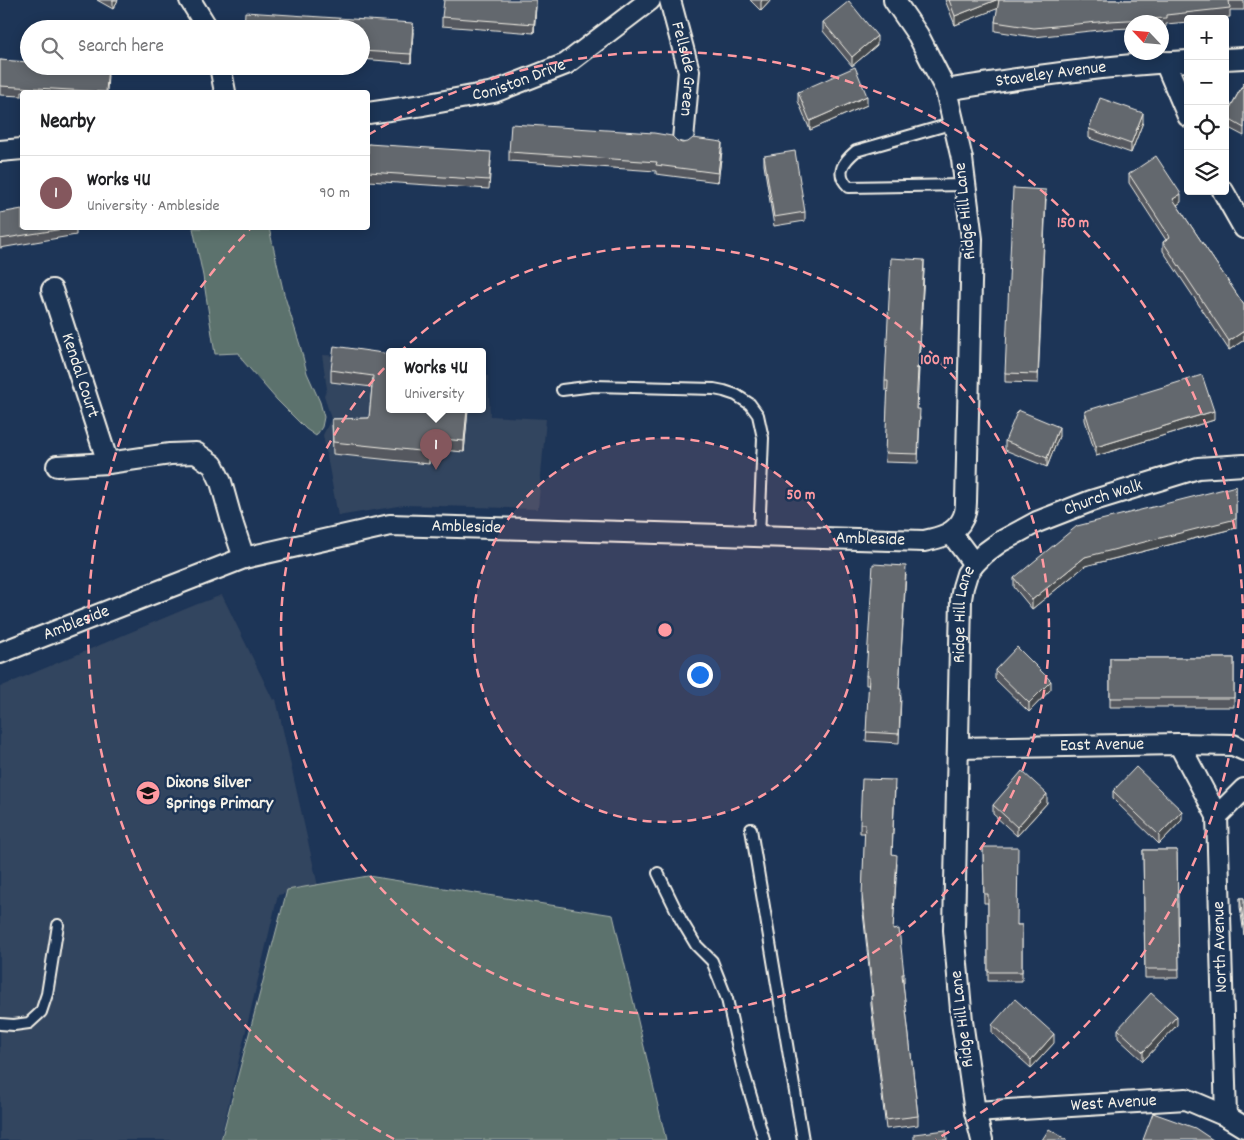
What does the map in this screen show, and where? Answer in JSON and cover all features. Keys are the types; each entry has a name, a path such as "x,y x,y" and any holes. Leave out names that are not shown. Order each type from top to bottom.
{"street":[{"path":"190,0 202,20"},
{"name":"Coniston Drive","path":"370,112 423,105 494,92 566,64 650,0"},
{"name":"Fellside Green","path":"670,0 689,71 683,140"},
{"name":"Ridge Hill Lane","path":"894,0 918,35 946,90 962,159 972,239 966,502 964,518 951,533 974,564 967,574 962,599 954,930 962,1021 982,1140"},
{"path":"1229,59 1244,58"},
{"name":"Staveley Avenue","path":"946,90 1037,75 1184,61"},
{"path":"1165,62 1184,107"},
{"path":"222,75 225,90"},
{"path":"0,151 20,149"},
{"path":"1225,195 1244,228"},
{"name":"Kendal Court","path":"52,290 108,463"},
{"path":"57,466 108,463 170,454 196,453 212,465 221,482 244,558"},
{"name":"Church Walk","path":"974,564 985,553 1007,538 1037,522 1091,501 1198,468 1244,465"},
{"name":"Ambleside","path":"0,653 244,558 390,525 924,541 941,538 951,533"},
{"path":"1179,744 1217,816 1244,789"},
{"name":"East Avenue","path":"958,748 1179,744 1233,745 1244,750"},
{"name":"North Avenue","path":"1217,816 1226,1116"},
{"name":"West Avenue","path":"976,1112 1186,1099 1226,1116 1244,1127"}],"lane":[{"path":"954,123 856,151 845,161 841,171 843,181 849,187 965,185"},
{"path":"562,390 594,386 714,389 736,395 750,404 758,415 764,438 759,536"},
{"path":"751,829 803,1140"},
{"path":"658,873 681,920 696,945 712,961 726,999 742,1066 764,1140"},
{"path":"0,1024 29,1023 41,1012 47,994 58,925"}],"shaded area":[{"path":"322,355 386,358 386,413 486,413 486,376 488,376 490,416 546,419 538,509 404,505 338,516 323,435 331,419 324,395 327,389"},
{"name":"Dixons Silver Springs Primary","path":"222,595 273,700 276,699 318,886 278,895 220,1140 0,1140 0,687"}],"green space":[{"path":"193,230 269,230 284,294 307,373 320,402 324,417 322,427 316,436 306,429 277,400 243,361 239,353 215,354 203,276"},
{"path":"368,876 613,915 666,1140 221,1140 287,890"}],"building":[{"path":"444,0 536,0 534,24 442,17"},
{"path":"949,0 996,0 955,16"},
{"path":"999,0 1244,0 1229,1 1230,8 1166,15 1124,15 1124,20 1034,28 995,22"},
{"path":"849,1 877,36 852,57 823,22"},
{"path":"245,12 367,20 245,20"},
{"path":"370,20 413,23 411,54 370,52"},
{"path":"0,60 20,61 20,75 107,75 106,90 0,86"},
{"path":"855,67 867,96 810,121 798,92"},
{"path":"1244,83 1244,128 1229,119 1229,110"},
{"path":"1100,98 1143,113 1131,144 1089,129"},
{"path":"511,124 654,133 672,136 682,143 688,142 693,138 722,142 718,173 656,165 657,162 509,152"},
{"path":"370,144 491,152 489,180 370,172"},
{"path":"795,151 805,212 774,217 764,156"},
{"path":"1156,156 1181,194 1173,199 1244,305 1244,331 1229,341 1163,242 1170,237 1129,174"},
{"path":"1013,188 1046,190 1038,374 1005,373"},
{"path":"20,209 20,230 56,230 0,239 0,213"},
{"path":"891,258 924,260 918,368 916,368 918,369 916,409 920,409 918,454 885,453 888,381 885,381"},
{"path":"334,346 386,353 386,413 467,413 464,441 431,438 429,452 333,442 332,419 369,418 373,376 331,370"},
{"path":"1202,375 1214,411 1096,447 1085,411"},
{"path":"1018,410 1059,427 1047,458 1005,441"},
{"path":"1236,486 1236,519 1085,557 1032,600 1014,578 1077,526"},
{"path":"873,564 906,566 899,689 901,689 899,734 866,732 869,676 866,676"},
{"path":"1017,647 1051,681 1029,703 995,670"},
{"path":"1110,658 1234,658 1234,698 1110,698"},
{"path":"1136,767 1182,811 1159,835 1113,791"},
{"path":"1022,771 1047,794 1017,827 993,805"},
{"path":"862,779 895,780 892,854 897,855 893,930 899,929 904,974 902,974 918,1116 886,1120 871,996 873,996 862,895 865,824 860,824"},
{"path":"983,847 1018,847 1017,925 1022,925 1022,972 988,972 988,894 984,894"},
{"path":"1143,850 1177,850 1179,969 1145,969"},
{"path":"1240,898 1244,898 1244,926"},
{"path":"1151,993 1177,1016 1143,1052 1118,1029"},
{"path":"1015,999 1054,1034 1031,1060 992,1025"},
{"path":"1153,1113 1195,1128 1213,1140 1143,1140"},
{"path":"1049,1129 1067,1140 1042,1140"},
{"path":"946,1130 947,1140 914,1140 914,1134"}],"place":[{"name":"Works 4U","path":"436,470"},
{"name":"Dixons Silver Springs Primary","path":"148,793"}]}
